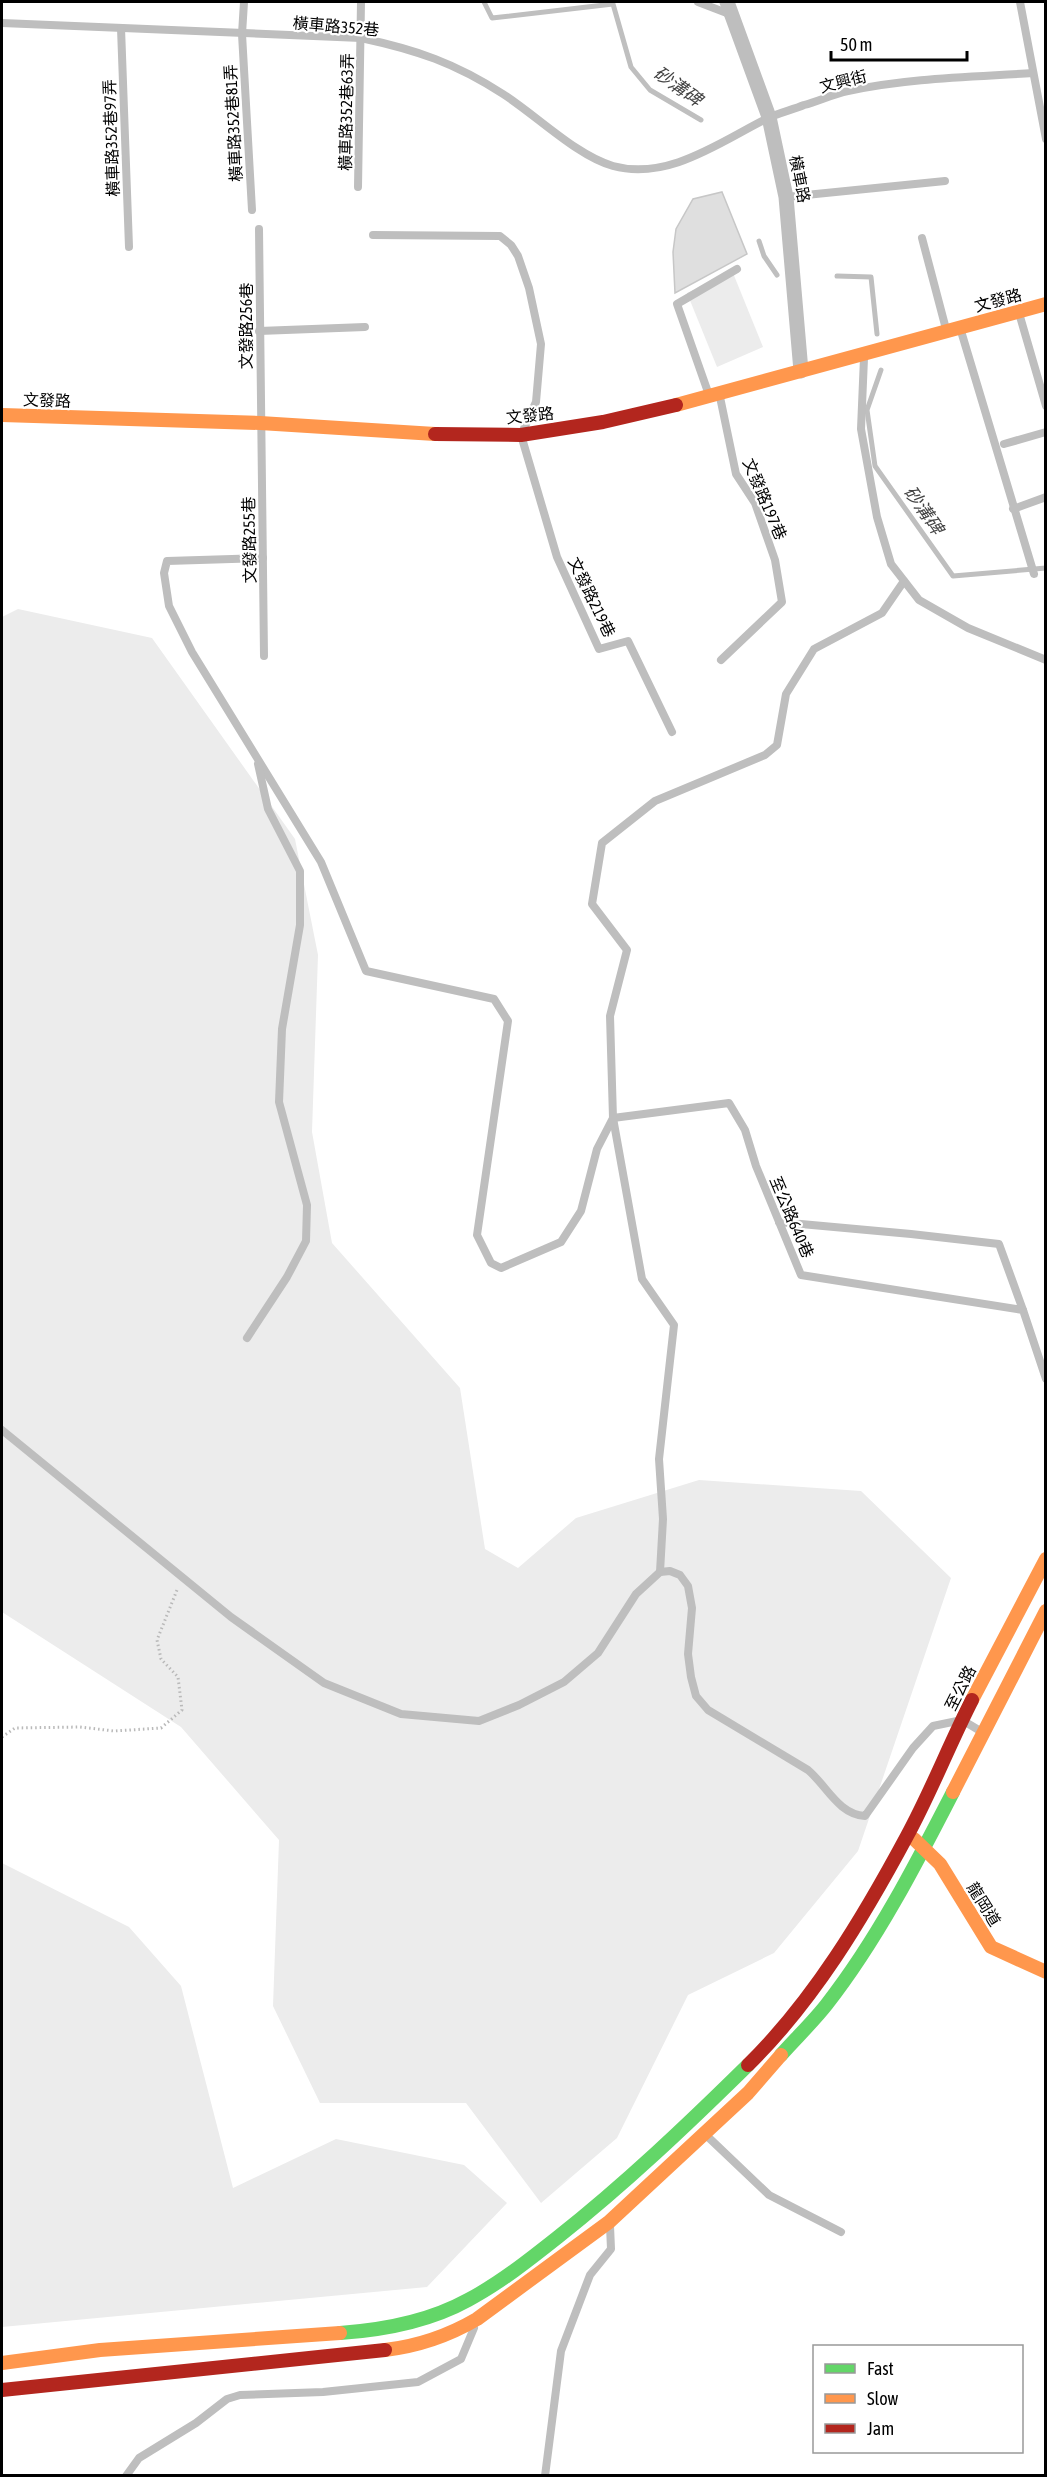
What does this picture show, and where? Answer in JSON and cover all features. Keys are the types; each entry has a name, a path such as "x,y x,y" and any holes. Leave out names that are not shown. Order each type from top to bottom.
{"street":[{"name":"橫車路","path":"730,8 769,117 786,197 801,371"},
{"name":"文發路","path":"2,415 260,423 431,434 521,435 603,422 714,396 1046,304"},
{"name":"至公路","path":"2,2363 100,2350 351,2332 412,2322 483,2292 515,2271 597,2206 692,2120 753,2059 811,1993 858,1923 908,1835 962,1720 1046,1559"},
{"path":"2,2390 413,2347 456,2331 477,2319 609,2222 748,2093 827,2004 874,1934 924,1848 1046,1611"},
{"name":"龍岡道","path":"908,1835 940,1864 990,1947 1046,1972"}],"lane":[{"name":"橫車路352巷81弄","path":"244,2 242,34 252,210"},
{"name":"橫車路352巷63弄","path":"358,187 361,2"},
{"path":"698,2 730,8"},
{"path":"1020,2 1046,139"},
{"name":"橫車路352巷","path":"2,23 361,38 409,48 457,67 504,94 585,153 614,166 645,169 675,164 769,117"},
{"name":"橫車路352巷97弄","path":"121,28 129,247"},
{"name":"文興街","path":"769,117 846,91 919,80 1033,73"},
{"path":"786,197 945,181"},
{"name":"文發路256巷","path":"259,229 260,423"},
{"path":"373,235 500,236 511,245 529,288 541,344 536,402 521,435"},
{"path":"921,238 1034,574"},
{"path":"714,396 677,304 737,269"},
{"path":"1019,311 1046,406"},
{"path":"258,331 365,327"},
{"path":"864,353 861,429 891,564 919,600 968,628 1046,660"},
{"name":"文發路197巷","path":"714,396 736,474 755,503 775,560 782,602 721,660"},
{"name":"文發路255巷","path":"260,423 264,656"},
{"path":"1004,444 1046,432"},
{"name":"文發路219巷","path":"521,435 557,557 599,649 628,641 672,732"},
{"path":"1013,509 1046,497"},
{"path":"262,558 167,561 164,573 169,606 192,652 321,862 366,971 494,999 508,1021 477,1235 491,1263 501,1268 561,1242 581,1212 597,1149 613,1118"},
{"path":"660,1572 663,1519 659,1459 674,1324 642,1279 613,1118 610,1016 627,950 592,904 602,843 655,801 765,755 777,745 786,694 814,649 882,613 904,581"},
{"path":"247,1338 287,1277 306,1241 307,1205 279,1102 282,1029 300,925 300,871 268,809 256,757"},
{"name":"至公路640巷","path":"613,1118 729,1103 745,1130 756,1166 801,1275 1023,1310"},
{"path":"779,1222 999,1244 1046,1379"},
{"path":"2,1430 231,1617 324,1683 401,1714 479,1720 519,1705 564,1682 598,1653 636,1594 660,1572 670,1571 680,1575 688,1586 692,1608 688,1654 696,1696 708,1710 808,1770 821,1781 841,1807 853,1815 865,1815 913,1748 933,1726 962,1720 984,1733"},
{"path":"692,2120 769,2195 841,2232"},
{"path":"545,2475 561,2351 590,2275 611,2249 609,2222 597,2206"},
{"path":"126,2475 139,2458 196,2423 227,2399 240,2395 323,2392 418,2382 461,2359 477,2319 483,2292"}],"path":[{"path":"2,1737 15,1728 80,1726 114,1731 161,1728 182,1710 178,1677 161,1659 157,1640 172,1598 184,1578"}],"shaded area":[{"path":"733,273 763,347 717,367 687,293"},
{"path":"18,609 152,638 295,839 318,955 312,1132 332,1243 460,1388 485,1549 518,1568 576,1518 699,1480 861,1491 951,1578 858,1851 774,1953 688,1995 617,2138 541,2203 466,2103 320,2103 273,2006 279,1840 181,1727 2,1612 2,617"},
{"path":"2,1863 129,1927 181,1986 233,2188 336,2139 464,2165 507,2203 427,2287 2,2327"}],"building":[{"path":"722,192 747,254 675,293 673,252 676,229 693,199"}],"waterway":[{"name":"砂溝碑","path":"484,2 492,18 613,4 631,67 650,90 701,120"},
{"name":"砂溝碑","path":"759,241 764,256 777,275"},
{"name":"砂溝碑","path":"837,276 871,277 877,334"},
{"name":"砂溝碑","path":"881,370 867,410 875,466 953,576 1046,568"}],"traffic: fast":[{"path":"781,2055 822,2011 863,1954 910,1874 953,1792"},
{"path":"340,2333 389,2327 438,2314 468,2300 514,2271 583,2217 631,2175 748,2065"}],"traffic: slow":[{"path":"676,405 1046,304"},
{"path":"2,415 260,423 435,434"},
{"path":"972,1700 1046,1559"},
{"path":"953,1792 1046,1611"},
{"path":"914,1839 940,1864 991,1947 1046,1972"},
{"path":"385,2350 433,2339 477,2319 609,2222 748,2093 781,2055"},
{"path":"2,2363 100,2350 340,2333"}],"traffic: jam":[{"path":"435,434 521,435 603,422 676,405"},
{"path":"748,2065 772,2040 816,1986 855,1927 916,1819 972,1700"},
{"path":"2,2390 385,2350"}]}
